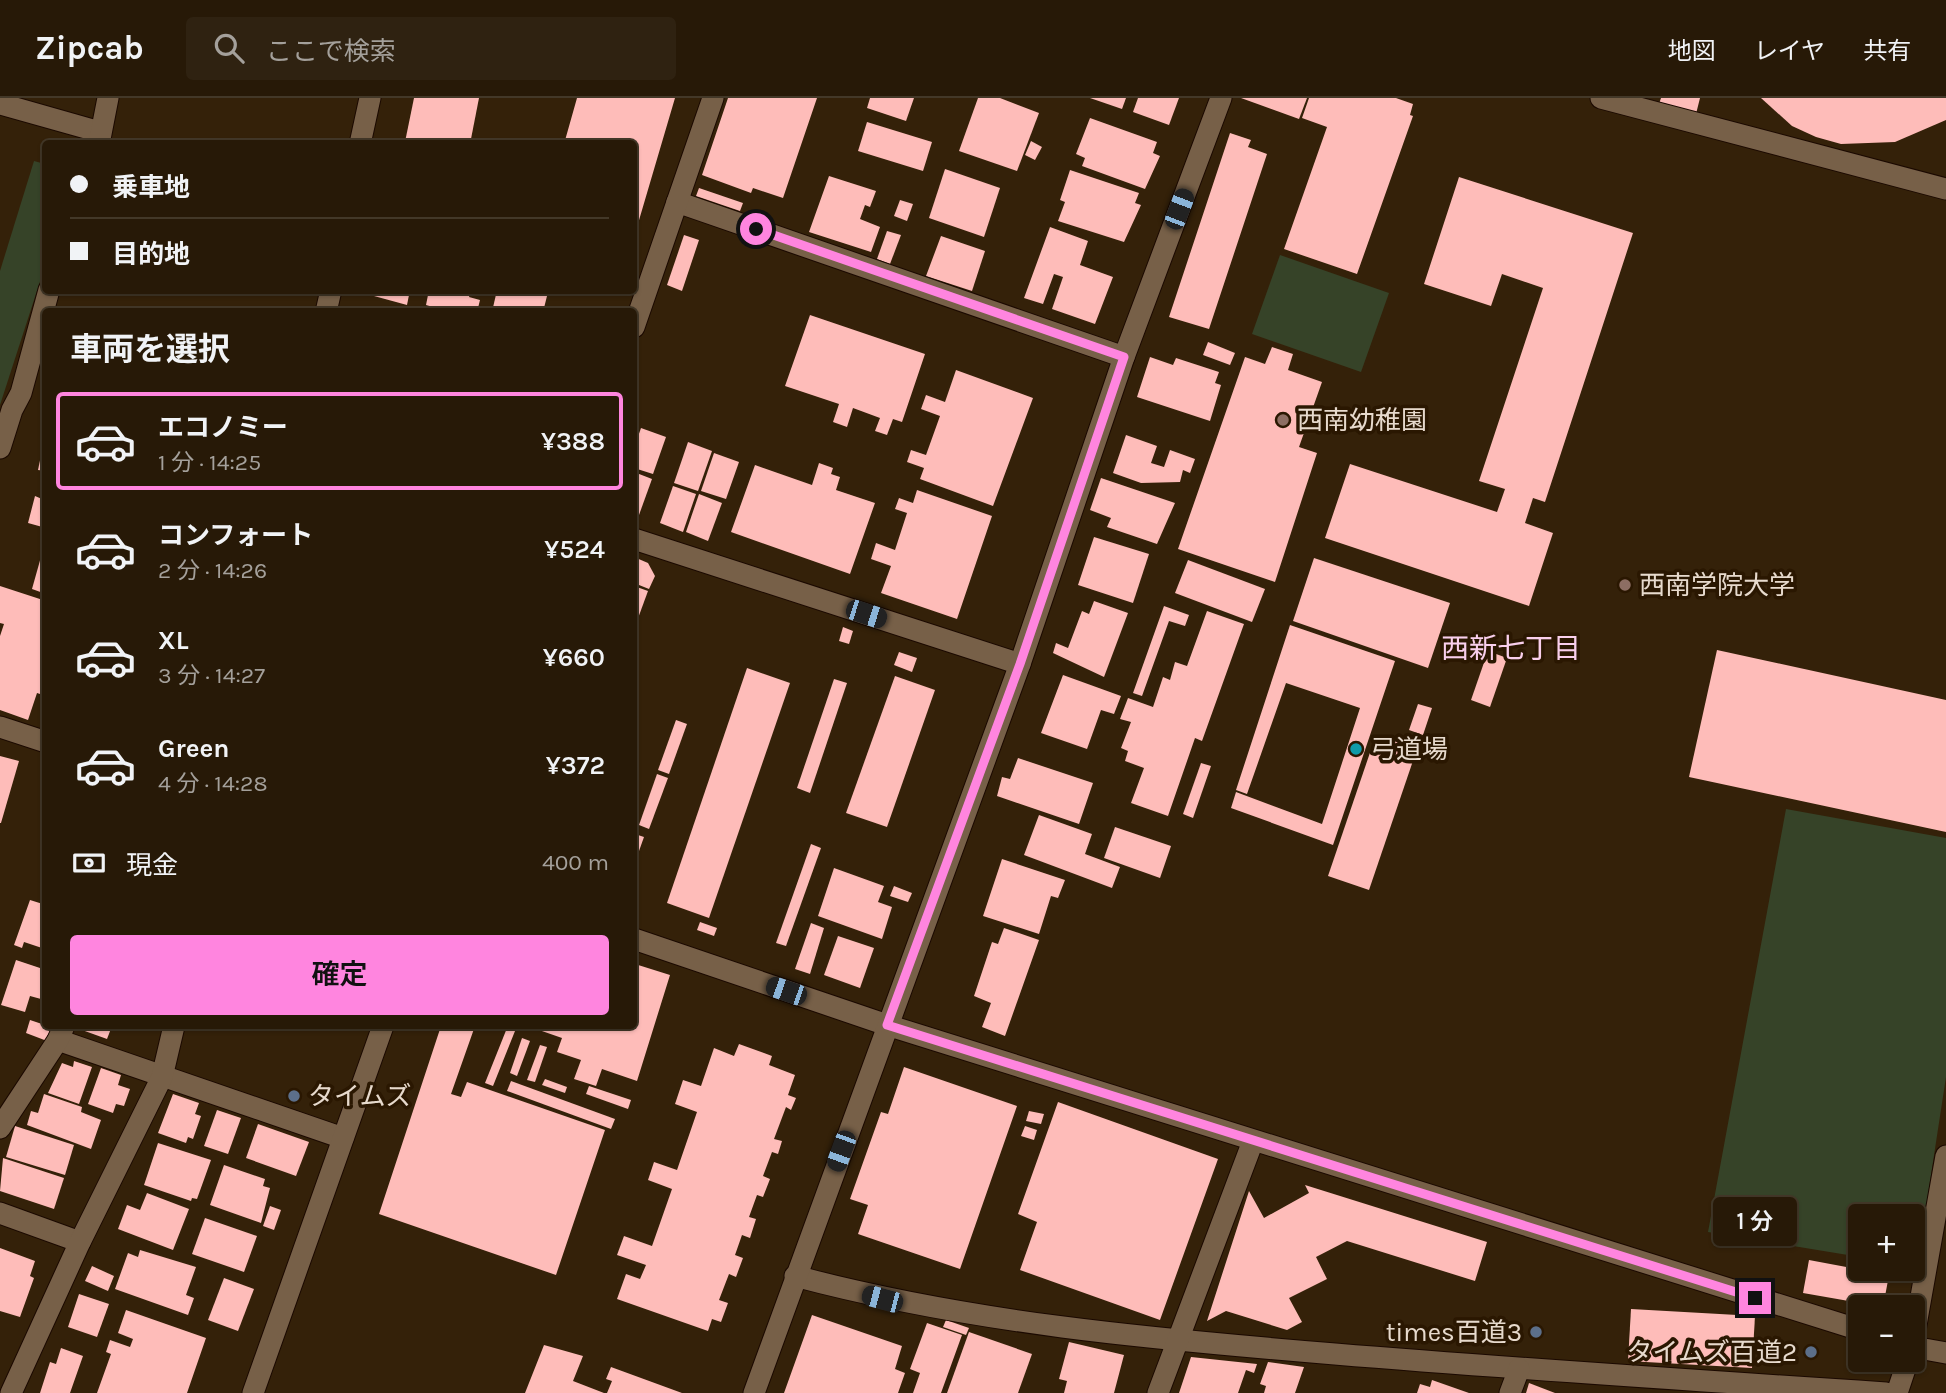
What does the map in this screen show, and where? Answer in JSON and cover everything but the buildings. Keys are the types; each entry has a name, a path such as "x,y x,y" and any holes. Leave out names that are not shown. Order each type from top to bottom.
{"street":[{"path":"2,98 0,105 100,138 108,98"},
{"path":"361,140 370,98"},
{"path":"637,318 713,98"},
{"path":"754,1393 794,1276 1020,664 1124,357 1221,98"},
{"path":"1601,98 1946,189"},
{"path":"677,202 1124,357"},
{"path":"0,448 12,410 21,393 42,316"},
{"path":"637,541 1020,664"},
{"path":"0,727 42,741"},
{"path":"637,940 887,1025 1848,1326"},
{"path":"11,1393 80,1242 162,1077 173,1029"},
{"path":"253,1393 382,1029"},
{"path":"0,1128 61,1033 162,1077 343,1138"},
{"path":"1158,1393 1253,1141"},
{"path":"1922,1295 1946,1156"},
{"path":"0,1213 80,1242"},
{"path":"794,1276 882,1299 1036,1324 1176,1341 1735,1388 1886,1393"},
{"path":"1925,1347 1946,1353"},
{"path":"1510,1393 1519,1369"},
{"path":"1897,1393 1904,1372"}],"green space":[{"path":"34,161 42,163 42,275 0,405 0,271"},
{"path":"1280,255 1389,293 1361,372 1252,334"},
{"path":"1786,809 1946,838 1946,1077 1925,1214 1925,1204 1848,1204 1848,1255 1708,1232"}],"place":[{"name":"西南幼稚園","path":"1283,420"},
{"name":"西南学院大学","path":"1625,585"},
{"name":"弓道場","path":"1356,749"},
{"name":"タイムズ","path":"294,1096"},
{"name":"times百道3","path":"1536,1332"},
{"name":"タイムズ百道2","path":"1811,1352"}],"district":[{"name":"西新七丁目","path":"1511,648"}],"route":[{"path":"756,229 1124,357 1020,664 887,1025 1755,1298"}]}
